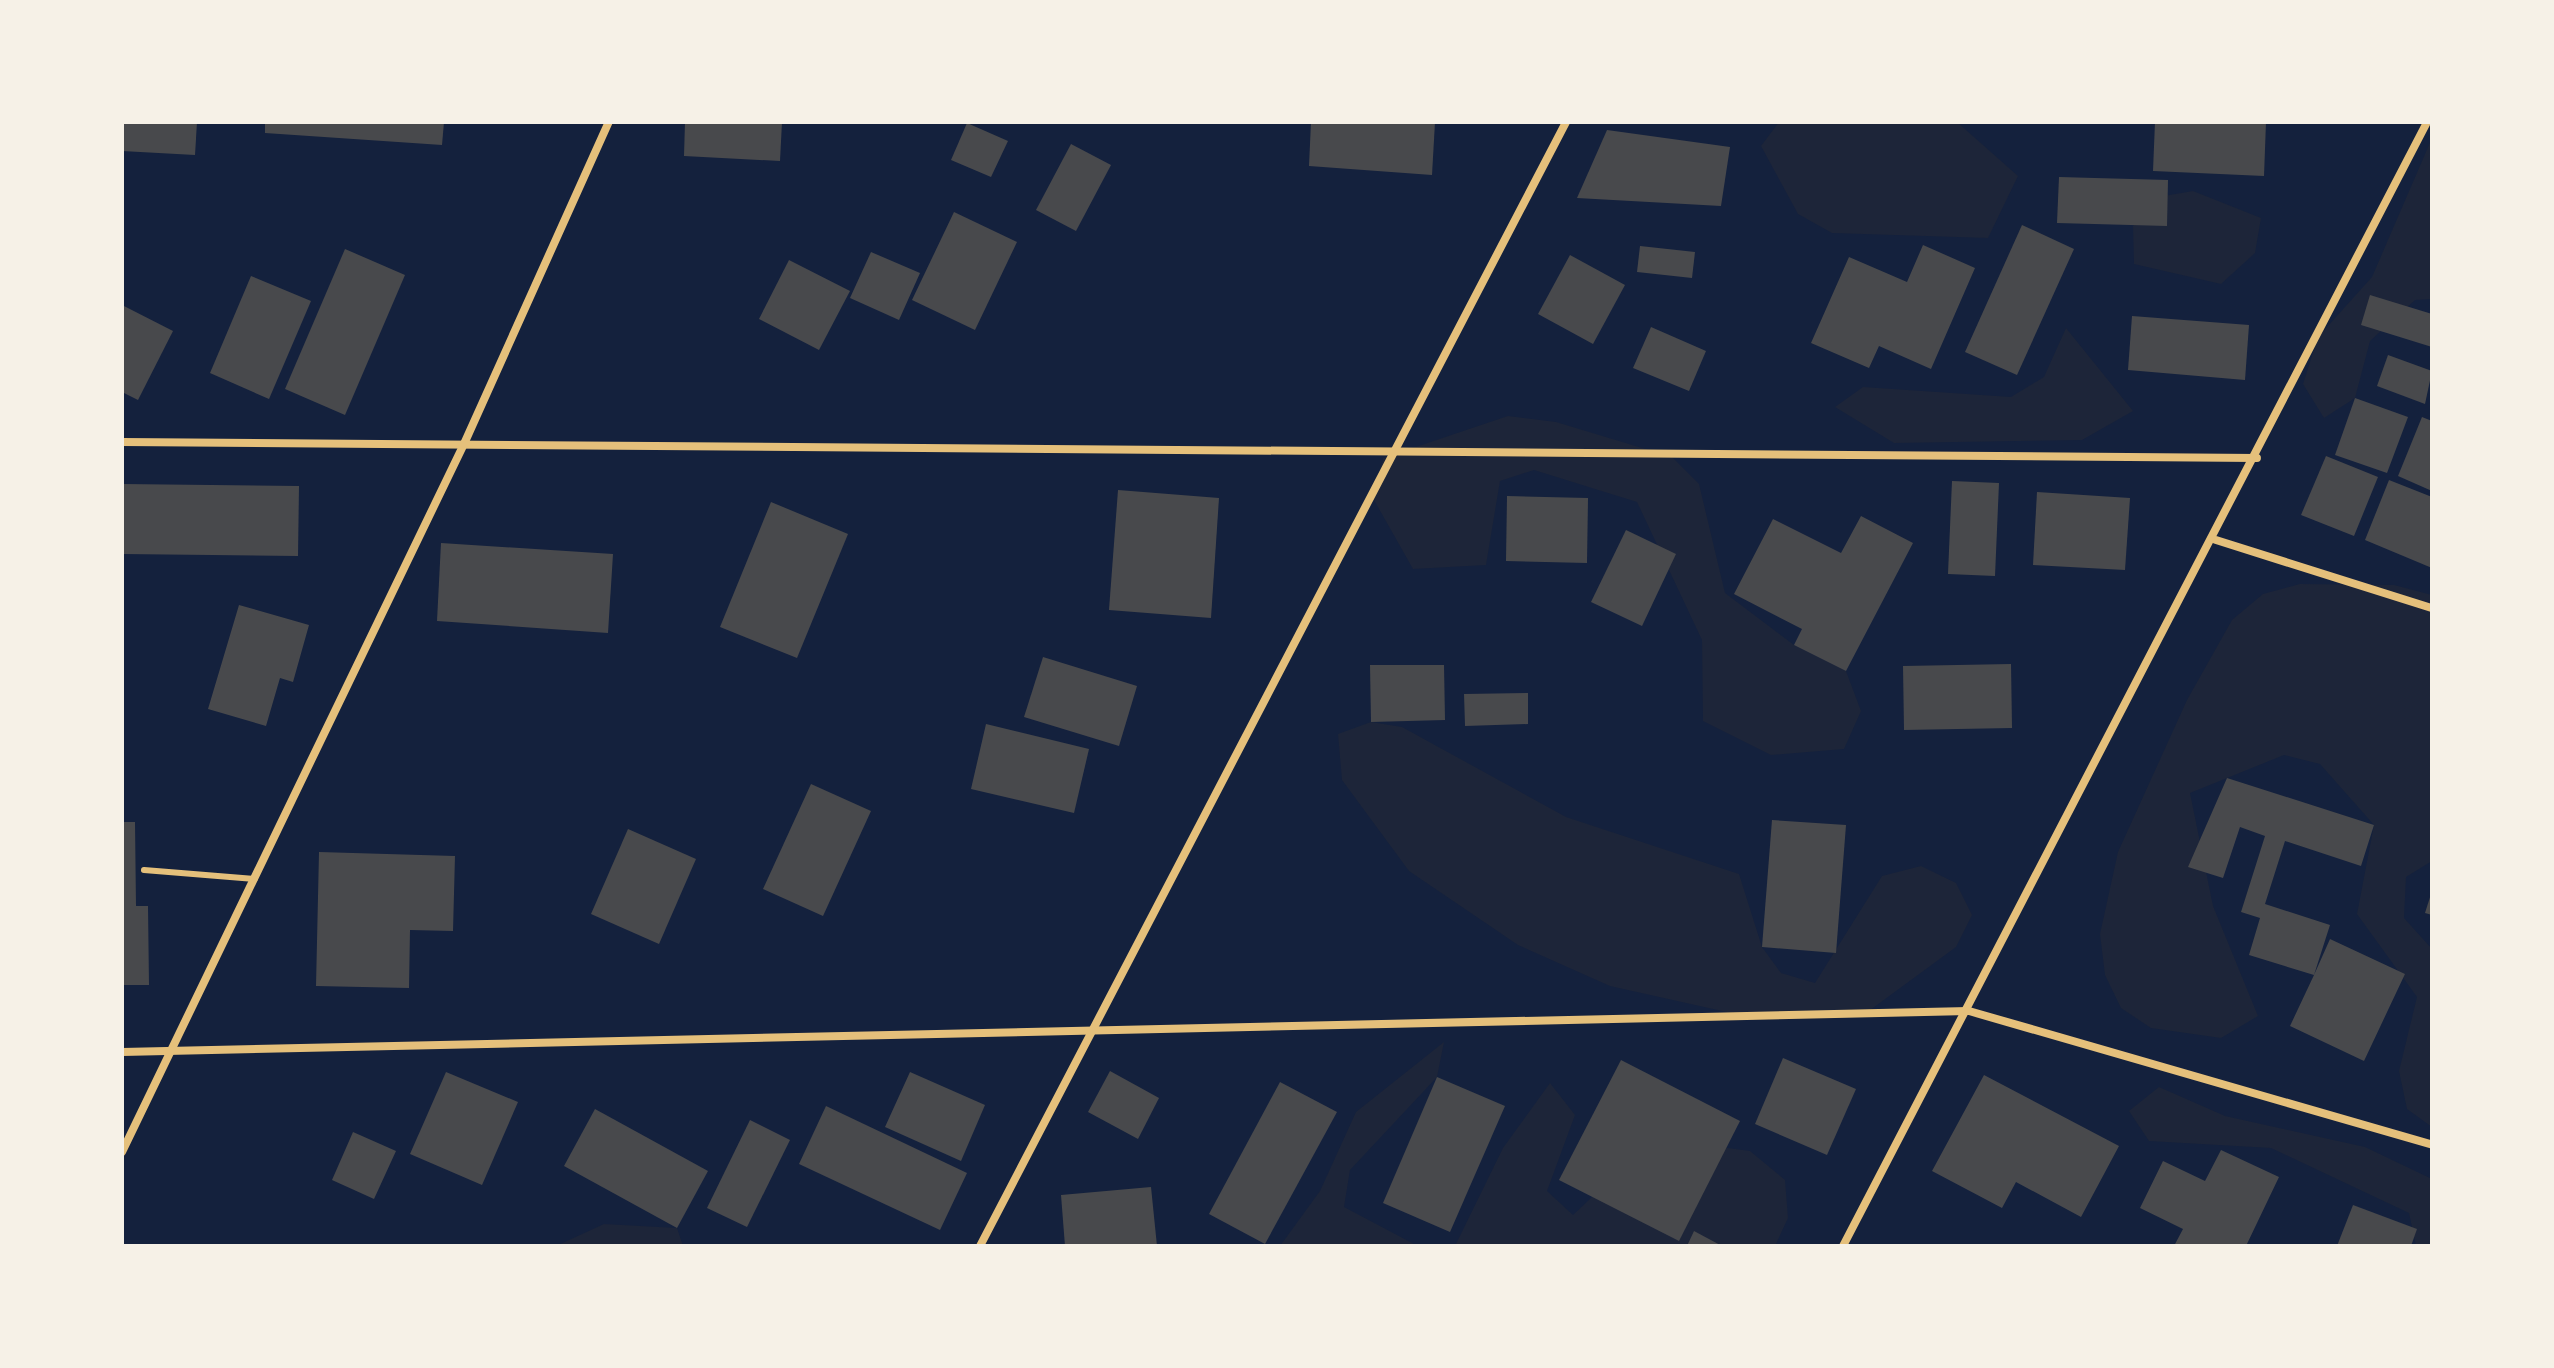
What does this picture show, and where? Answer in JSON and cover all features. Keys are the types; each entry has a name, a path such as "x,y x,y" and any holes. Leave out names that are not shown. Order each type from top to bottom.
{"street":[{"path":"122,1152 464,444 609,122"},
{"path":"980,1246 1566,122"},
{"path":"1843,1246 2216,540 2427,122"},
{"path":"122,442 1396,449 2257,458"},
{"path":"2216,540 2432,608"},
{"path":"122,1052 1969,1011 2432,1145"}],"lane":[{"path":"144,870 255,879"}],"shaded area":[{"path":"1779,122 1957,122 2018,176 1988,238 1832,233 1798,214 1761,146"},
{"path":"2432,138 2432,299 2415,300 2370,341 2355,398 2324,418 2303,384 2318,337 2372,277"},
{"path":"2193,191 2261,218 2255,253 2221,284 2134,264 2133,226 2158,197"},
{"path":"2066,328 2133,411 2082,440 1894,443 1835,407 1863,387 2011,397 2044,377"},
{"path":"1508,416 1556,422 1672,457 1699,484 1725,593 1794,645 1846,671 1861,711 1844,749 1771,755 1703,721 1702,640 1637,502 1534,470 1500,481 1486,565 1413,569 1374,500 1383,458"},
{"path":"2300,584 2394,585 2432,595 2432,861 2406,877 2404,918 2432,949 2432,1127 2407,1109 2399,1071 2417,997 2357,914 2374,825 2320,764 2284,755 2190,793 2213,906 2258,1016 2221,1038 2151,1028 2121,1008 2105,975 2100,934 2118,852 2187,700 2232,620 2263,594"},
{"path":"1371,722 1402,727 1566,817 1739,874 1762,947 1781,973 1815,983 1882,876 1921,866 1956,883 1972,915 1956,947 1862,1016 1758,1019 1610,986 1518,945 1409,871 1342,780 1338,734"},
{"path":"1444,1042 1437,1077 1350,1170 1344,1207 1414,1244 1439,1246 1280,1246 1320,1191 1356,1112"},
{"path":"1550,1083 1575,1115 1547,1191 1573,1215 1627,1164 1670,1140 1750,1151 1785,1180 1788,1218 1775,1246 1455,1246 1503,1148"},
{"path":"2159,1087 2225,1116 2365,1147 2432,1179 2432,1246 2416,1246 2409,1213 2271,1148 2149,1141 2129,1111"},
{"path":"604,1224 677,1228 683,1246 556,1246"}],"building":[{"path":"122,122 197,122 195,155 122,151"},
{"path":"265,122 444,122 442,145 265,133"},
{"path":"685,122 782,122 780,161 684,156"},
{"path":"1311,122 1435,122 1432,175 1309,166"},
{"path":"2155,122 2266,122 2264,176 2153,171"},
{"path":"967,123 1008,141 991,177 951,160"},
{"path":"1607,130 1730,147 1721,206 1577,198"},
{"path":"1071,144 1111,165 1076,231 1036,210"},
{"path":"2059,177 2168,180 2167,226 2057,223"},
{"path":"954,212 1017,242 975,330 912,300"},
{"path":"2022,225 2074,249 2017,375 1965,352"},
{"path":"1923,245 1975,268 1931,369 1879,346 1869,368 1811,343 1849,257 1907,282"},
{"path":"1640,246 1695,252 1692,278 1637,272"},
{"path":"345,249 405,275 345,415 285,389"},
{"path":"871,252 920,273 899,320 850,298"},
{"path":"1570,255 1625,285 1593,344 1538,314"},
{"path":"789,260 850,291 819,350 759,319"},
{"path":"251,276 311,301 269,399 210,373"},
{"path":"2370,295 2432,314 2432,347 2361,325"},
{"path":"122,305 173,331 138,400 122,392"},
{"path":"2132,316 2249,325 2245,380 2128,370"},
{"path":"1651,327 1706,351 1689,391 1633,368"},
{"path":"2388,355 2432,371 2425,404 2377,386"},
{"path":"2355,398 2408,417 2387,473 2335,455"},
{"path":"2422,417 2432,421 2432,491 2398,476"},
{"path":"2326,456 2378,477 2354,536 2301,515"},
{"path":"2389,480 2432,497 2432,568 2365,540"},
{"path":"1952,481 1999,483 1995,576 1948,574"},
{"path":"122,484 299,486 298,556 122,554"},
{"path":"1118,490 1219,498 1211,618 1109,610"},
{"path":"2037,492 2130,498 2125,570 2033,565"},
{"path":"1507,496 1588,498 1587,563 1506,561"},
{"path":"771,502 848,534 797,658 720,627"},
{"path":"1861,516 1913,543 1846,671 1794,645 1802,629 1734,594 1773,519 1841,553"},
{"path":"1626,530 1676,554 1642,626 1591,602"},
{"path":"441,543 613,554 608,633 437,621"},
{"path":"239,605 309,625 293,682 280,678 266,726 208,709"},
{"path":"1043,657 1137,686 1119,746 1024,717"},
{"path":"2011,664 2012,728 1904,730 1903,666"},
{"path":"1370,665 1444,665 1445,720 1371,722"},
{"path":"1528,693 1528,724 1465,726 1464,694"},
{"path":"986,724 1089,749 1074,813 971,789"},
{"path":"2227,778 2374,825 2361,866 2285,841 2265,904 2330,925 2314,975 2249,955 2260,918 2241,912 2265,836 2240,827 2223,878 2188,867"},
{"path":"811,784 871,811 823,916 763,889"},
{"path":"1772,820 1846,825 1836,953 1762,947"},
{"path":"122,822 135,822 136,906 148,906 149,985 122,985"},
{"path":"628,829 696,859 659,944 591,914"},
{"path":"319,852 455,856 453,931 410,930 409,988 316,986"},
{"path":"2432,894 2432,915 2425,913"},
{"path":"2330,939 2405,974 2364,1061 2290,1026"},
{"path":"1783,1058 1856,1089 1827,1155 1755,1124"},
{"path":"1621,1060 1740,1121 1679,1241 1559,1180"},
{"path":"1110,1071 1159,1098 1138,1139 1088,1112"},
{"path":"446,1072 518,1102 482,1185 410,1154"},
{"path":"910,1072 985,1105 961,1161 885,1127"},
{"path":"1984,1075 2119,1146 2081,1217 2016,1182 2002,1208 1932,1171"},
{"path":"1437,1077 1505,1106 1450,1232 1383,1203"},
{"path":"1280,1082 1337,1112 1265,1244 1209,1214"},
{"path":"826,1106 967,1173 940,1230 799,1164"},
{"path":"595,1109 708,1171 677,1228 564,1166"},
{"path":"750,1120 790,1140 747,1227 707,1208"},
{"path":"353,1132 396,1151 374,1199 332,1180"},
{"path":"2221,1150 2279,1177 2246,1246 2174,1246 2183,1229 2140,1208 2163,1161 2205,1181"},
{"path":"1151,1187 1157,1246 1065,1246 1061,1195"},
{"path":"2353,1205 2417,1229 2411,1246 2337,1246"},
{"path":"1694,1231 1722,1246 1687,1246"}]}
